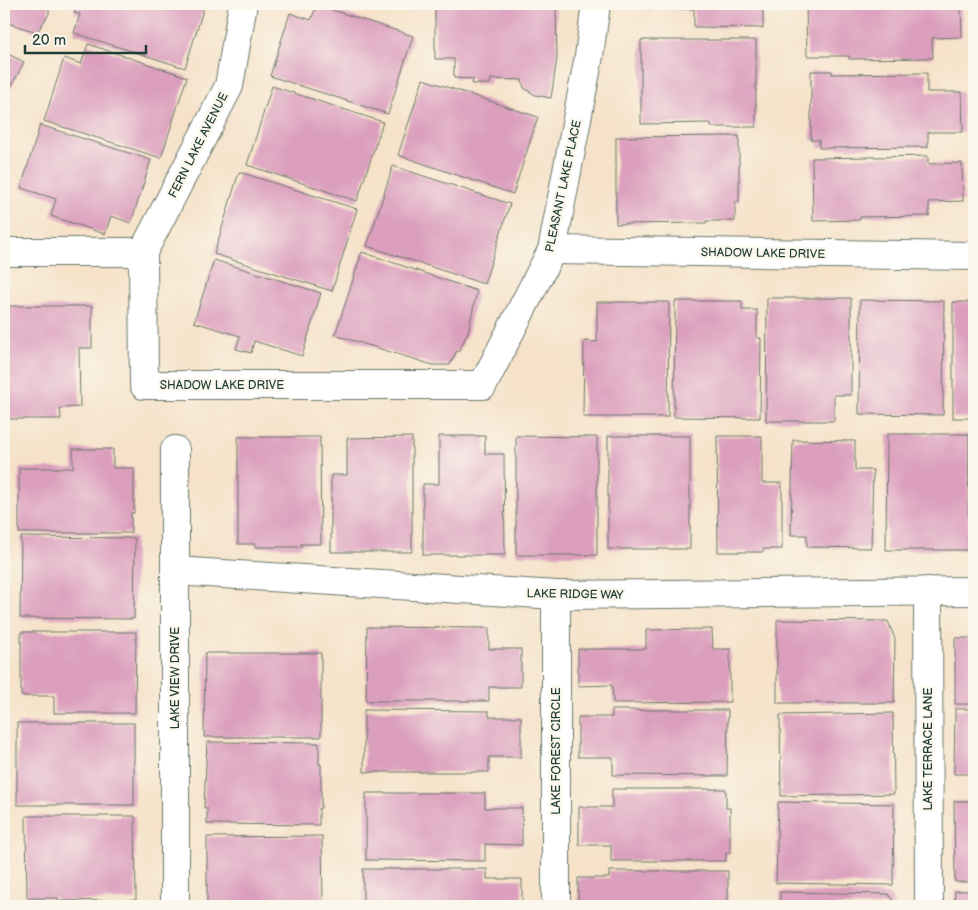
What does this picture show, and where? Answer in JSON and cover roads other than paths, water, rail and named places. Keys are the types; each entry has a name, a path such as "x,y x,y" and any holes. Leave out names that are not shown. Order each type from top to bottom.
{"street":[{"name":"FERN LAKE AVENUE","path":"143,252 229,86 243,4"},
{"name":"PLEASANT LAKE PLACE","path":"483,385 552,250 589,56 596,4"},
{"name":"SHADOW LAKE DRIVE","path":"552,250 974,256"},
{"path":"4,252 143,252"},
{"name":"SHADOW LAKE DRIVE","path":"143,252 144,385 483,385"},
{"name":"LAKE VIEW DRIVE","path":"176,450 176,906"},
{"name":"LAKE RIDGE WAY","path":"176,571 556,595 974,591"},
{"name":"LAKE TERRACE LANE","path":"928,591 929,906"},
{"name":"LAKE FOREST CIRCLE","path":"556,595 556,906"}]}
